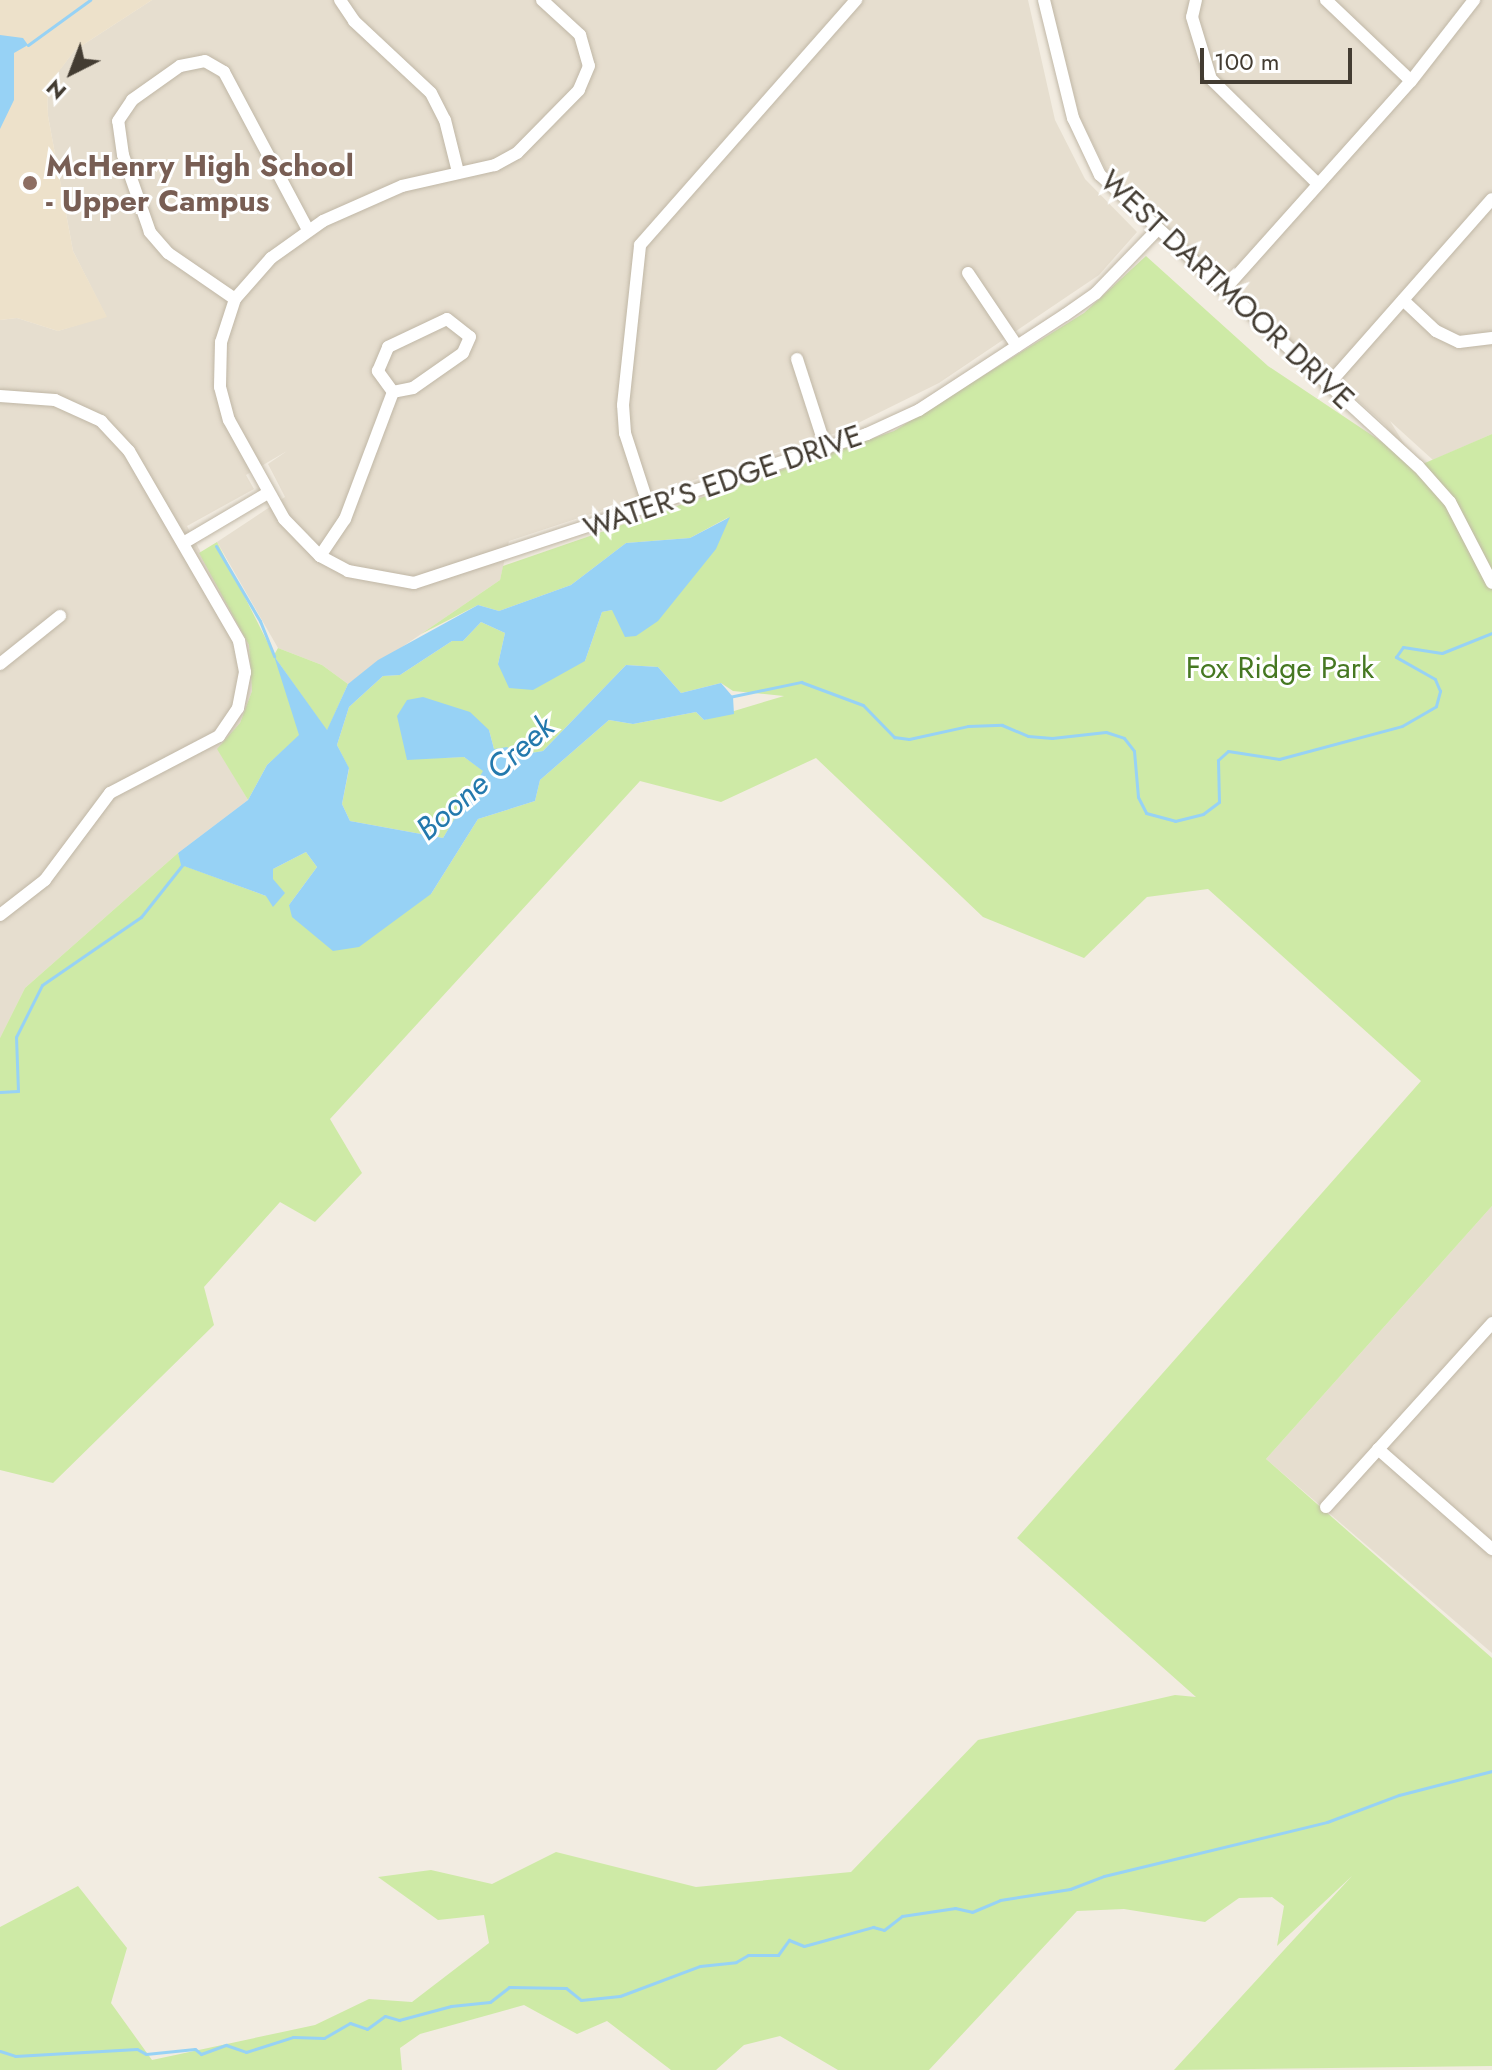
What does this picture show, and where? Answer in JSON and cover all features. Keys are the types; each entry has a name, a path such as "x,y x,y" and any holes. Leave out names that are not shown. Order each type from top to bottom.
{"street":[{"path":"340,0 354,21 431,93 445,120 458,172"},
{"path":"308,230 224,72 205,61 180,66 132,100 118,121 150,232 168,253 235,299 271,258 308,230 402,186 495,165 517,153 585,78 589,66 580,35 542,0"},
{"path":"649,507 624,419 634,271 645,235 856,0"},
{"name":"WEST DARTMOOR DRIVE","path":"1044,0 1073,118 1089,157 1116,194 1224,290 1450,502 1492,583"},
{"path":"1196,0 1192,17 1211,79 1318,184"},
{"path":"1326,0 1411,81"},
{"path":"1224,290 1411,81 1474,0"},
{"path":"1327,386 1492,199"},
{"name":"WATER’S EDGE DRIVE","path":"235,299 221,342 220,387 229,420 268,493 293,531 320,556 376,580 414,583 826,449 919,410 1096,293 1156,231"},
{"path":"968,273 1017,346"},
{"path":"1403,300 1436,331 1459,342 1492,338"},
{"path":"447,319 463,327 470,337 463,353 413,388 393,392 378,371 388,347 447,319"},
{"path":"797,359 826,449"},
{"path":"320,556 345,519 393,392"},
{"path":"0,396 55,400 101,421 129,451 185,542 242,651 244,688 226,729 195,753 110,793 45,880 0,915"},
{"path":"185,542 268,493"},
{"path":"0,664 60,616"},
{"path":"1326,1507 1492,1323"},
{"path":"1481,1335 1492,1344"},
{"path":"1378,1449 1492,1549"}],"shaded area":[{"name":"McHenry High School - Upper Campus","path":"0,0 152,0 75,50 47,87 48,116 73,251 107,317 58,331 17,318 0,320"},
{"path":"152,0 1028,0 1055,120 1085,179 1137,232 1099,275 939,383 842,431 509,541 500,580 348,684 322,665 278,648 217,542 285,497 268,464 287,451 246,475 254,489 187,526 249,645 252,691 240,723 218,749 248,800 178,853 25,988 0,1038 0,320 17,318 58,331 106,316 73,251 48,116 47,86 75,50"},
{"path":"1050,0 1492,0 1492,434 1433,460 1390,421 1418,466 1384,424 1111,180 1080,118"},
{"path":"1492,1206 1492,1653 1266,1459"}],"green space":[{"name":"Fox Ridge Park","path":"1146,256 1268,366 1418,466 1492,434 1492,1206 1266,1459 1492,1658 1492,2066 1174,2070 1352,1876 1277,1946 1284,1906 1272,1897 1239,1898 1205,1922 1124,1909 1077,1911 929,2070 838,2070 780,2036 744,2045 716,2070 671,2070 607,2021 577,2034 524,2005 420,2034 400,2048 402,2070 0,2070 0,1927 78,1886 127,1948 111,2003 152,2060 315,2025 369,1999 412,2002 489,1943 484,1915 438,1920 378,1877 431,1870 492,1884 556,1852 696,1887 851,1872 978,1740 1175,1695 1196,1697 1017,1538 1421,1081 1208,889 1147,897 1084,958 983,917 816,758 721,802 640,781 330,1119 362,1173 315,1222 280,1202 204,1287 214,1325 53,1483 0,1470 0,1038 25,988 178,853 182,865 266,896 273,869 306,852 317,867 289,905 431,894 478,819 535,801 540,780 609,720 633,724 696,712 704,720 784,696 733,691 721,683 681,693 658,667 626,665 543,751 519,755 494,749 489,730 407,759 464,757 484,771 443,838 350,821 342,804 349,769 337,745 349,707 383,676 400,675 452,641 463,641 481,622 505,633 498,664 585,661 602,612 612,610 729,517 690,538 626,543 571,585 499,611 478,605 421,634 500,580 503,566 894,431 1084,313"},
{"path":"217,542 274,655 278,648 322,665 348,684 327,731 276,659 300,735 267,765 248,800 217,749 240,723 252,691 249,645 199,553"}],"water":[{"path":"0,35 23,38 28,45 14,53 14,100 0,129"},
{"path":"730,517 716,549 658,621 636,636 625,637 612,610 602,612 585,661 533,690 509,688 498,664 505,633 481,622 463,641 452,641 400,675 383,676 349,707 337,745 349,768 342,804 350,821 443,838 483,771 464,757 407,760 397,716 407,700 423,697 470,712 489,730 494,749 507,747 519,755 543,751 626,665 658,667 681,693 721,683 733,697 734,714 704,720 696,712 633,724 609,720 540,780 535,801 478,819 431,894 359,947 333,951 292,917 289,905 317,867 306,852 273,869 273,879 285,893 273,907 266,896 181,865 178,853 248,800 267,765 299,735 274,656 327,730 348,684 378,660 478,605 499,611 571,585 626,543 690,538"}],"waterway":[{"path":"28,45 90,0"},
{"path":"216,546 260,621 274,656"},
{"path":"729,697 801,682 863,705 894,737 909,739 968,726 1002,725 1028,736 1052,738 1106,732 1124,738 1134,751 1138,797 1146,813 1175,821 1203,814 1219,802 1218,760 1228,751 1279,759 1402,726 1436,706 1440,691 1435,679 1396,657 1403,647 1442,653 1492,633"},
{"name":"Boone Creek","path":"0,1092 18,1091 16,1037 42,985 141,917 183,864"},
{"path":"0,2051 15,2056 137,2049 146,2054 195,2049 201,2054 226,2045 246,2052 293,2037 324,2038 350,2023 367,2029 385,2016 399,2020 451,2006 490,2002 509,1987 566,1988 581,2000 620,1996 700,1966 736,1962 748,1955 778,1955 789,1940 804,1946 873,1927 884,1930 902,1916 955,1908 972,1912 1000,1900 1070,1889 1104,1876 1327,1822 1399,1795 1492,1771"}],"place":[{"name":"McHenry High School - Upper Campus","path":"30,183"}]}
